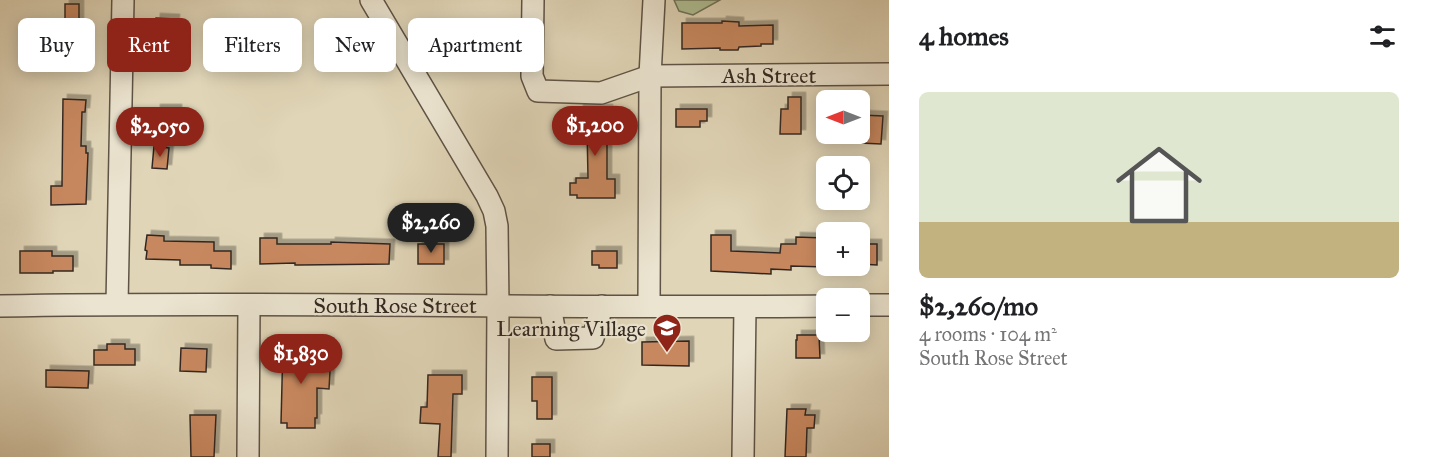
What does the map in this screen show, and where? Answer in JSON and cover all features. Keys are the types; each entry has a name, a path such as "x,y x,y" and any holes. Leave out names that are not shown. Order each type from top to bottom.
{"street":[{"path":"117,304 123,0"},
{"path":"371,0 494,211 497,226 498,306 497,457"},
{"name":"Ash Street","path":"533,0 532,76 538,91 601,93 650,76 889,74"},
{"path":"649,306 650,76 654,0"},
{"name":"South Rose Street","path":"0,306 117,304 816,306"},
{"path":"248,457 249,305"},
{"path":"870,305 889,305"},
{"path":"550,306 556,339 593,338 602,306"},
{"path":"742,457 745,307"}],"green space":[{"path":"674,0 720,0 693,15 679,11"}],"building":[{"path":"65,4 79,4 79,18 65,18"},
{"path":"722,21 739,22 739,26 773,25 773,44 739,47 738,50 682,49 682,23 722,23"},
{"path":"788,97 801,97 801,134 780,134 781,109 788,109"},
{"path":"63,99 86,100 85,112 82,112 81,146 86,146 86,153 88,153 86,204 51,205 51,186 62,186"},
{"path":"156,109 177,109 177,122 165,121 165,129 151,129 151,114 156,114"},
{"path":"579,109 612,111 612,125 607,125 607,179 615,179 615,198 577,198 577,195 570,195 570,183 576,183 576,178 588,178 587,127 580,127"},
{"path":"676,109 707,109 707,121 700,121 700,127 676,127"},
{"path":"870,115 883,116 881,144 870,143"},
{"path":"154,146 169,148 167,169 152,168"},
{"path":"147,235 164,236 164,241 214,242 214,251 231,251 231,269 211,268 211,265 180,265 180,260 146,259"},
{"path":"711,235 731,235 731,251 780,253 781,244 796,244 796,237 816,238 816,267 791,266 791,270 771,269 771,274 711,271"},
{"path":"260,238 277,238 277,244 331,244 331,242 390,244 389,264 260,264"},
{"path":"418,244 444,244 444,264 418,264"},
{"path":"870,244 877,244 877,265 870,265"},
{"path":"20,251 52,251 52,256 73,256 73,271 20,273"},
{"path":"592,251 617,251 617,268 599,268 599,265 592,265"},
{"path":"797,335 816,335 816,342 819,342 820,358 796,358"},
{"path":"289,341 315,342 315,370 330,371 329,389 317,388 315,428 287,428 287,423 281,423 283,344 289,345"},
{"path":"689,341 689,366 642,365 642,342"},
{"path":"107,344 125,344 125,349 135,349 135,365 94,365 94,350 107,350"},
{"path":"181,348 207,349 206,372 180,371"},
{"path":"46,370 89,371 88,388 46,387"},
{"path":"428,375 462,375 462,394 453,394 451,457 438,457 440,424 420,423 421,407 427,407"},
{"path":"532,377 552,377 552,419 537,419 537,401 532,401"},
{"path":"787,409 806,409 805,415 815,415 814,428 807,428 806,457 785,457"},
{"path":"190,415 216,415 214,457 191,457"},
{"path":"532,444 550,444 550,457 532,457"}],"place":[{"name":"Learning Village","path":"667,354"}]}
